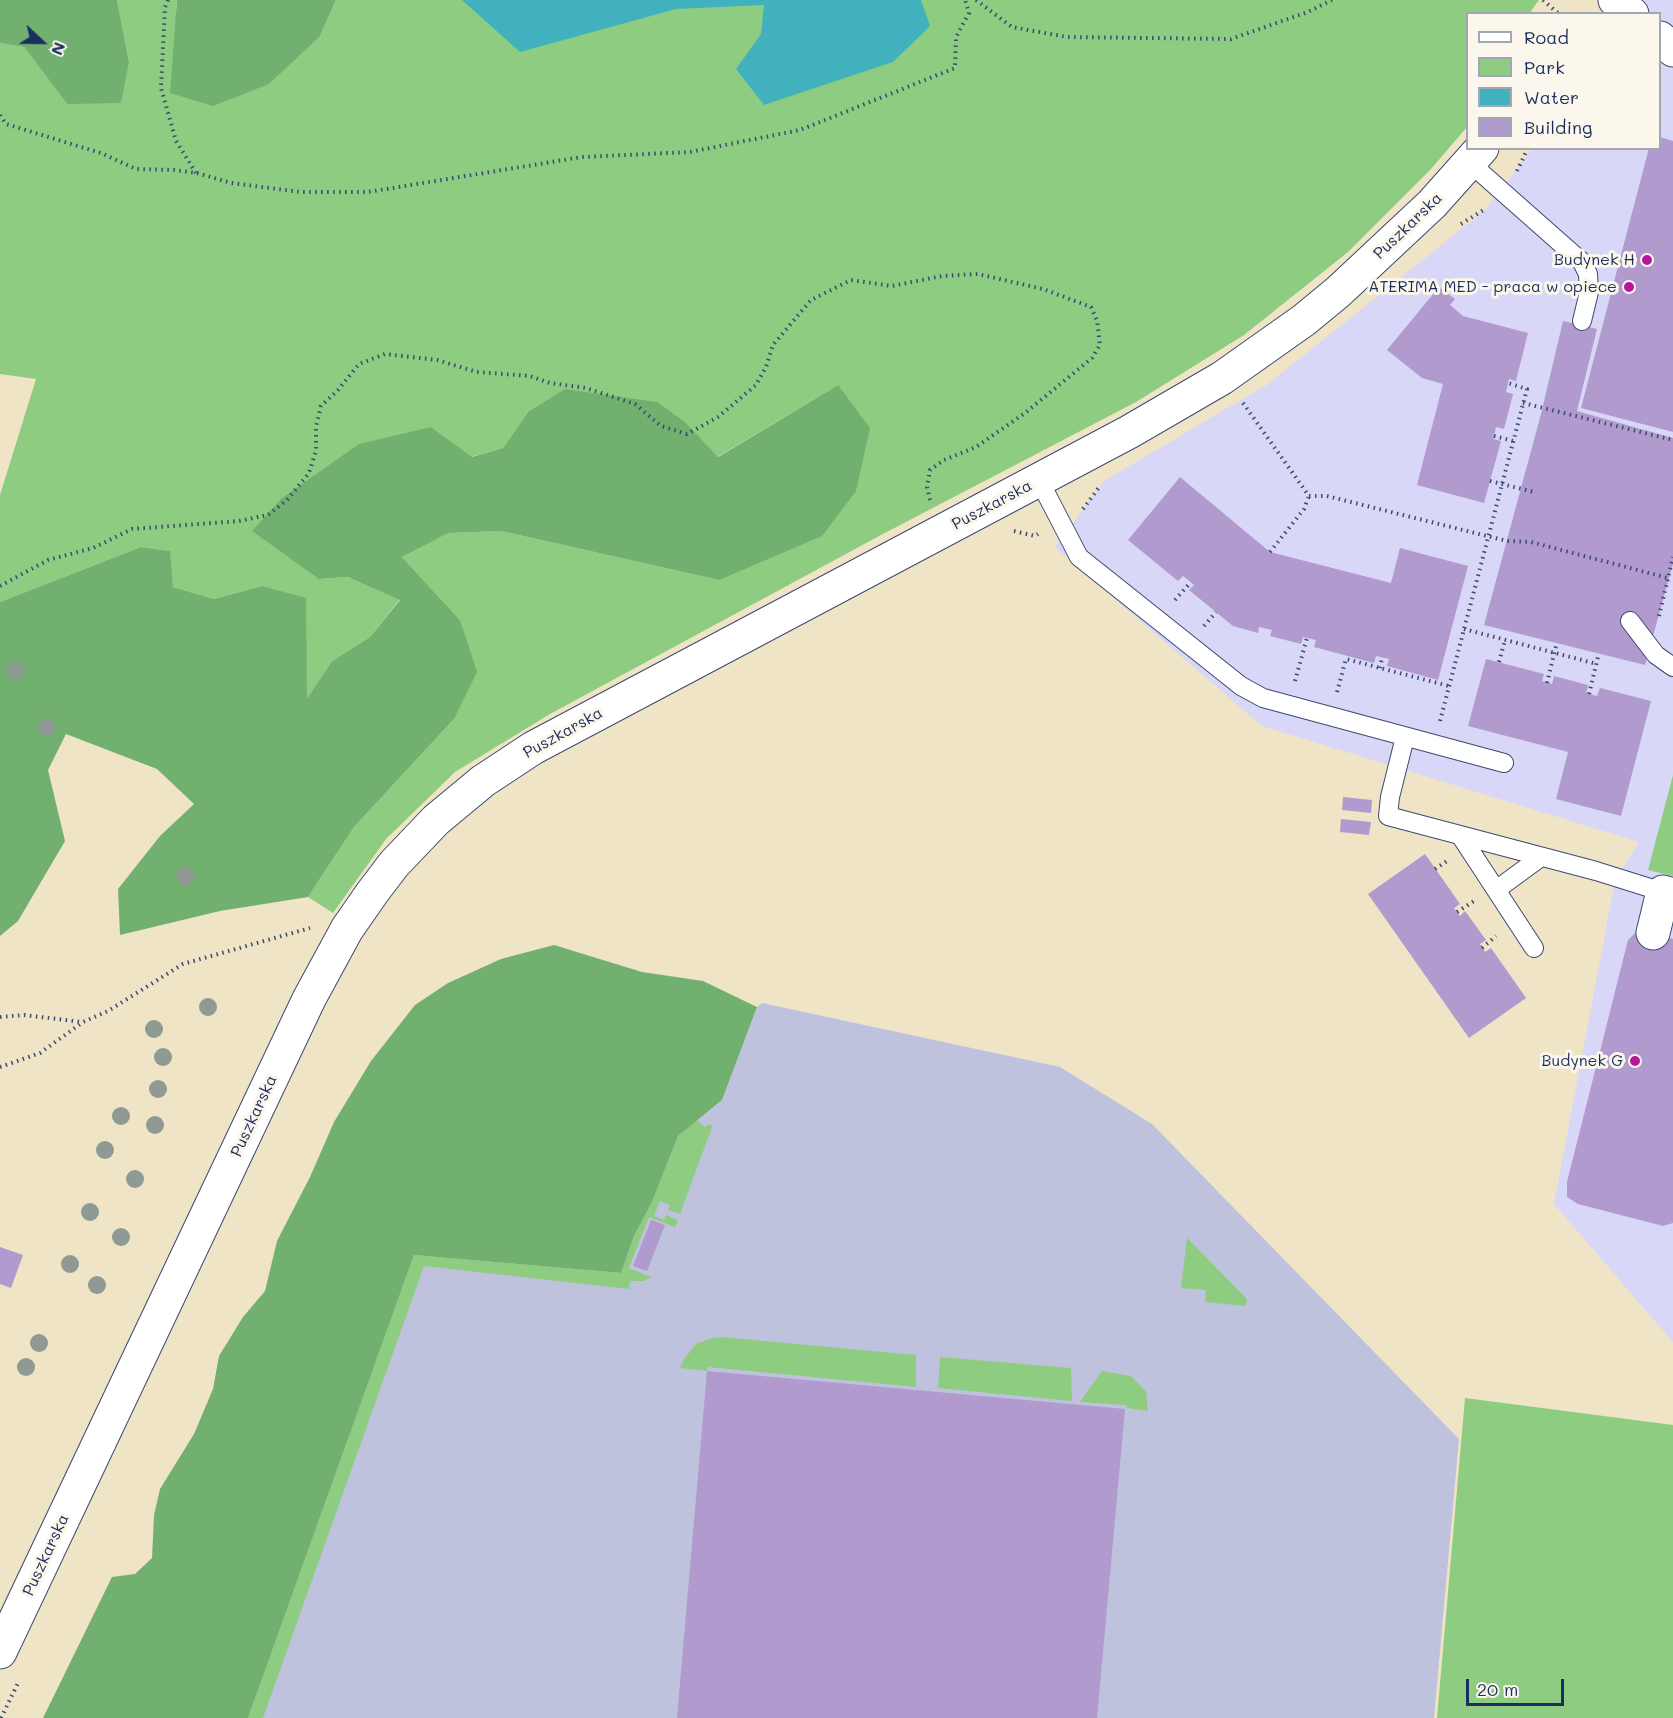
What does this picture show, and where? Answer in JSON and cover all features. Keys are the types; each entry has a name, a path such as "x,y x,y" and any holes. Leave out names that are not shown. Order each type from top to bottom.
{"street":[{"path":"1601,12 1613,0 1629,12"},
{"path":"1661,40 1673,50"},
{"name":"Puszkarska","path":"0,1652 289,1041 347,929 394,864 436,820 483,781 533,748 1179,405 1231,372 1338,292 1393,243 1476,156"},
{"path":"1653,933 1668,894"}],"lane":[{"path":"1476,156 1582,262 1588,274 1589,292 1582,321"},
{"path":"1039,480 1078,557 1241,686 1263,698 1504,763"},
{"path":"1630,621 1656,655 1673,667"},
{"path":"1405,736 1390,797 1388,816 1596,871 1668,894"},
{"path":"1460,835 1534,948"},
{"path":"1496,890 1541,857"}],"path":[{"path":"168,0 165,7 161,88 176,141 197,173"},
{"path":"0,115 6,124 101,153 136,169 197,173 231,183 301,192 368,192 582,157 690,152 800,130 955,68 956,37 969,13 965,0"},
{"path":"976,0 1012,27 1067,37 1231,39 1308,12 1332,0"},
{"path":"1543,0 1557,12"},
{"path":"0,586 48,560 93,548 132,530 239,521 268,515 287,500 309,473 316,451 316,427 321,406 338,390 359,364 385,354 437,360 477,372 530,376 550,383 586,388 635,404 661,426 687,434 718,417 756,386 773,345 812,300 851,280 892,286 942,276 978,274 1043,289 1091,307 1097,321 1100,345 1092,358 1025,414 976,447 944,460 930,470 927,487 930,503"},
{"path":"1438,729 1527,389 1508,383"},
{"path":"1241,400 1309,496"},
{"path":"1523,403 1673,440"},
{"path":"1494,436 1514,441"},
{"path":"1490,481 1534,492"},
{"path":"1309,496 1328,496 1506,541 1531,542 1668,578"},
{"path":"1270,552 1304,509 1309,496"},
{"path":"1011,531 1035,536"},
{"path":"1659,617 1673,557"},
{"path":"1171,605 1191,582"},
{"path":"1200,630 1216,612"},
{"path":"1464,629 1597,664"},
{"path":"1293,691 1307,638"},
{"path":"1499,662 1505,640"},
{"path":"1547,682 1556,646"},
{"path":"1589,694 1598,657"},
{"path":"1380,668 1382,658"},
{"path":"1336,700 1346,659 1449,686"},
{"path":"0,1067 40,1053 83,1022 108,1011 183,964 308,928 347,929"},
{"path":"0,1017 24,1015 83,1022"},
{"path":"1,1718 21,1676"}],"shaded area":[{"path":"1646,0 1673,0 1673,1342 1554,1204 1615,881 1639,842 1262,726 1055,547 1104,481 1268,384 1486,209 1531,150 1661,150 1661,12 1637,12"},
{"path":"762,1003 1060,1067 1152,1124 1459,1439 1434,1718 248,1718 414,1255 621,1273 634,1236 652,1202 678,1136 722,1100 757,1007"}],"green space":[{"path":"0,0 117,0 129,62 121,103 67,104 24,47 0,43"},
{"path":"117,0 177,0 176,9 320,36 336,0 1539,0 1532,12 1466,12 1466,128 1431,169 1348,252 1244,335 1136,402 881,535 550,714 455,772 386,839 333,913 308,897 354,827 454,719 460,620 402,557 449,533 501,531 719,580 838,385 717,457 685,422 528,412 503,448 471,457 431,427 319,579 348,577 400,599 370,637 332,661 307,700 262,586 214,599 173,587 169,551 141,547 0,602 0,495 36,379 0,374 0,43 24,47 67,104 129,62"},
{"path":"177,0 336,0 320,36 269,84 213,106 170,93"},
{"path":"838,385 870,428 856,491 822,536 719,580 501,531 449,533 402,557 460,620 477,672 454,719 354,827 308,897 220,911 120,935 118,889 160,836 194,804 157,769 66,734 48,770 65,841 18,921 0,936 0,602 141,547 170,551 173,587 214,599 262,586 306,598 307,699 332,661 370,637 400,600 348,577 319,579 252,531 282,498 359,444 431,427 472,457 503,448 528,412 565,389 657,402 685,422 718,457"},
{"path":"1673,775 1673,876 1648,870"},
{"path":"554,945 642,972 703,981 757,1007 722,1100 678,1136 652,1202 634,1236 621,1273 414,1255 248,1718 43,1718 112,1577 135,1574 152,1558 154,1515 160,1489 194,1434 213,1389 219,1356 243,1317 265,1291 277,1241 310,1177 334,1122 371,1061 415,1005 448,983 501,959"},
{"path":"697,1120 705,1127 710,1124 712,1127 680,1214 668,1210 670,1205 660,1201 654,1216 664,1220 666,1215 678,1220 675,1227 649,1217 629,1268 651,1277 644,1281 630,1281 629,1289 424,1266 263,1718 248,1718 414,1255 621,1273 634,1236 652,1202 678,1136"},
{"path":"1187,1238 1246,1298 1245,1306 1205,1302 1206,1290 1181,1288"},
{"path":"721,1337 916,1355 916,1387 708,1367 707,1371 680,1368 696,1344"},
{"path":"940,1357 1071,1368 1072,1401 938,1388"},
{"path":"1102,1371 1131,1376 1146,1392 1148,1411 1127,1408 1126,1405 1080,1402"},
{"path":"1465,1398 1673,1425 1673,1718 1437,1718"}],"water":[{"path":"462,0 921,0 930,26 893,62 764,105 736,69 761,34 764,5 676,9 520,52"}],"building":[{"name":"Budynek H","path":"1661,137 1673,141 1673,432 1581,408 1648,150 1661,150"},
{"path":"1439,287 1455,299 1450,305 1463,316 1528,333 1516,381 1509,379 1506,392 1513,394 1504,429 1496,427 1493,439 1501,441 1484,503 1417,485 1443,384 1422,378 1387,350"},
{"path":"1563,321 1597,329 1577,411 1673,438 1673,564 1645,665 1484,625 1541,414"},
{"path":"1180,477 1270,552 1391,583 1400,548 1468,566 1438,680 1387,666 1389,659 1376,656 1374,663 1314,647 1316,640 1303,637 1301,644 1270,636 1272,630 1259,627 1258,633 1233,626 1189,590 1194,585 1191,582 1183,576 1178,581 1128,540"},
{"path":"1486,659 1544,674 1542,681 1552,684 1554,676 1588,685 1586,693 1597,696 1600,688 1651,701 1621,816 1556,799 1568,752 1468,726"},
{"path":"1343,797 1372,800 1371,813 1342,810"},
{"path":"1341,819 1371,822 1369,835 1340,832"},
{"path":"1425,854 1460,904 1454,908 1460,916 1465,911 1486,940 1480,944 1485,952 1491,948 1526,998 1469,1038 1368,894"},
{"name":"Budynek G","path":"1636,932 1647,932 1673,939 1673,1223 1663,1226 1578,1204 1567,1197 1567,1182 1628,940"},
{"path":"651,1220 665,1225 647,1271 633,1266"},
{"path":"0,1247 23,1255 11,1288 0,1284"},
{"path":"707,1371 1125,1409 1097,1718 677,1718"}],"place":[{"name":"Budynek H","path":"1647,260"},
{"name":"ATERIMA MED - praca w opiece","path":"1629,287"},
{"name":"Budynek G","path":"1635,1061"}]}
